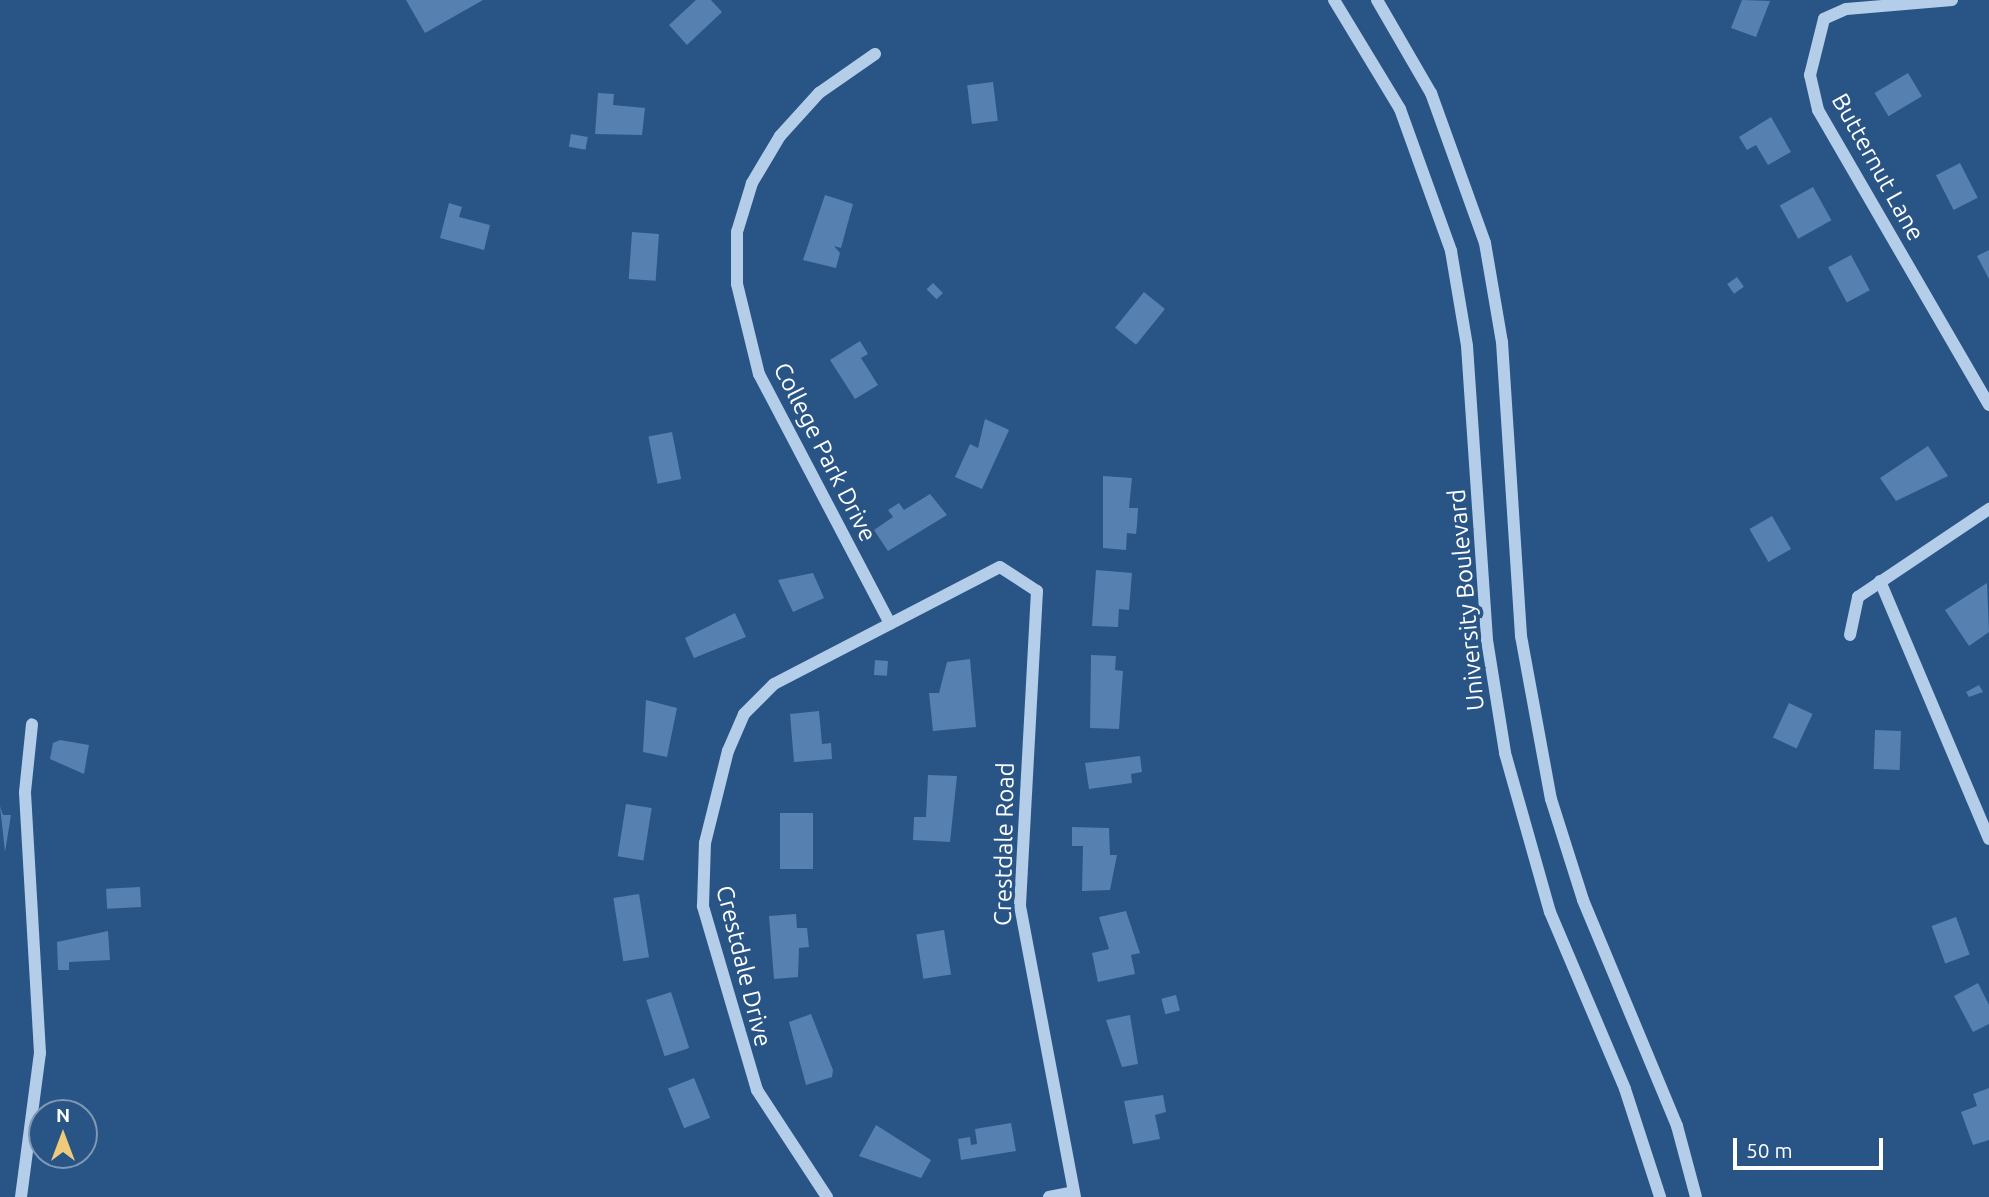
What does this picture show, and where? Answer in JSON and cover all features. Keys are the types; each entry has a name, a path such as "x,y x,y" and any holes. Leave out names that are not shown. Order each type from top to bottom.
{"street":[{"name":"University Boulevard","path":"1334,0 1400,109 1451,251 1467,346 1487,640 1514,794 1550,912 1625,1089 1660,1197"},
{"path":"1377,0 1431,93 1485,243 1503,354 1521,636 1548,786 1583,900 1658,1076 1696,1197"},
{"name":"Butternut Lane","path":"1952,0 1846,9 1824,19 1810,75 1818,110 1989,405"},
{"name":"College Park Drive","path":"875,54 819,93 773,147 752,183 737,232 737,284 759,374 890,624"},
{"path":"1850,635 1858,597 1989,509"},
{"name":"Crestdale Drive","path":"827,1197 757,1090 703,906 700,875 729,751 744,714 774,684 1000,567 1023,576"},
{"name":"Crestdale Road","path":"1023,576 1037,591 1020,906 1074,1194"},
{"path":"1880,581 1989,839"},
{"path":"21,1197 40,1053 25,792 32,724"},
{"path":"1049,1197 1074,1194"}],"building":[{"path":"406,0 483,0 425,33"},
{"path":"696,0 711,0 722,12 687,45 669,25"},
{"path":"1742,0 1770,1 1756,37 1731,28"},
{"path":"1908,73 1922,96 1888,116 1875,93"},
{"path":"993,82 998,121 972,124 967,85"},
{"path":"598,93 614,94 613,105 645,108 642,135 595,134"},
{"path":"1771,117 1791,152 1768,165 1756,145 1747,150 1739,137"},
{"path":"571,134 588,137 585,150 569,147"},
{"path":"1960,163 1978,198 1954,210 1936,175"},
{"path":"1813,187 1831,220 1798,239 1780,205"},
{"path":"825,195 853,204 841,248 834,246 840,253 836,268 803,260"},
{"path":"449,203 462,207 459,217 490,225 484,250 440,238"},
{"path":"632,232 659,234 656,281 629,279"},
{"path":"1989,250 1989,279 1977,256"},
{"path":"1851,255 1870,290 1847,303 1828,267"},
{"path":"1737,277 1744,287 1734,294 1727,284"},
{"path":"933,283 943,293 937,299 927,289"},
{"path":"1144,292 1165,309 1136,345 1115,328"},
{"path":"860,341 868,354 861,358 878,385 855,399 830,360"},
{"path":"985,419 1009,430 982,489 955,477 970,444 978,448"},
{"path":"672,432 681,479 658,484 648,437"},
{"path":"1928,446 1948,476 1896,501 1880,478"},
{"path":"1103,476 1132,478 1129,508 1138,508 1137,525 1136,534 1127,533 1126,550 1103,548"},
{"path":"930,494 947,515 888,551 874,530 893,517 888,510 899,503 904,510"},
{"path":"1772,516 1791,549 1768,562 1749,529"},
{"path":"1096,570 1132,573 1129,610 1119,609 1118,627 1092,626"},
{"path":"813,573 824,598 793,612 778,580"},
{"path":"1987,583 1989,632 1969,646 1945,610"},
{"path":"735,613 746,637 694,658 685,638"},
{"path":"1091,655 1116,656 1115,670 1123,671 1119,729 1090,728"},
{"path":"970,659 976,727 933,731 929,693 939,693 947,662"},
{"path":"875,660 888,661 887,676 874,675"},
{"path":"1979,685 1983,692 1969,697 1966,692"},
{"path":"646,700 677,708 667,757 643,752"},
{"path":"1789,703 1813,714 1797,748 1773,737"},
{"path":"819,711 822,744 831,743 832,759 794,762 790,714"},
{"path":"1875,730 1901,731 1900,770 1874,769"},
{"path":"60,740 89,745 84,774 50,759 53,743"},
{"path":"1140,756 1142,772 1131,774 1132,783 1089,789 1085,763"},
{"path":"928,775 957,776 950,842 913,840 914,817 926,817"},
{"path":"626,804 652,808 643,860 618,856"},
{"path":"0,806 3,815 11,815 5,852"},
{"path":"780,813 813,813 813,869 780,869"},
{"path":"1072,827 1109,828 1110,855 1117,855 1110,890 1082,891 1083,846 1072,846"},
{"path":"140,887 141,907 107,909 106,889"},
{"path":"639,894 649,957 623,961 613,898"},
{"path":"1126,911 1140,953 1131,955 1135,974 1098,982 1092,953 1109,949 1099,917"},
{"path":"796,914 797,928 807,928 809,947 799,948 798,977 774,979 769,916"},
{"path":"1956,917 1970,955 1945,963 1932,926"},
{"path":"944,930 951,974 923,979 916,934"},
{"path":"108,931 110,960 69,962 69,970 58,970 57,942"},
{"path":"1978,983 1989,1005 1989,1024 1973,1032 1954,996"},
{"path":"671,992 689,1048 665,1056 646,1000"},
{"path":"1176,995 1180,1011 1165,1014 1161,999"},
{"path":"811,1014 833,1070 832,1077 806,1085 789,1022"},
{"path":"1130,1015 1138,1064 1122,1067 1106,1020"},
{"path":"694,1078 710,1118 684,1128 668,1088"},
{"path":"1989,1088 1989,1140 1973,1145 1961,1112 1977,1106 1973,1094"},
{"path":"1163,1095 1166,1112 1155,1115 1160,1139 1133,1144 1124,1101"},
{"path":"1011,1123 1016,1151 961,1160 958,1139 970,1137 971,1145 977,1144 975,1129"},
{"path":"876,1125 931,1160 921,1178 859,1156"}]}
